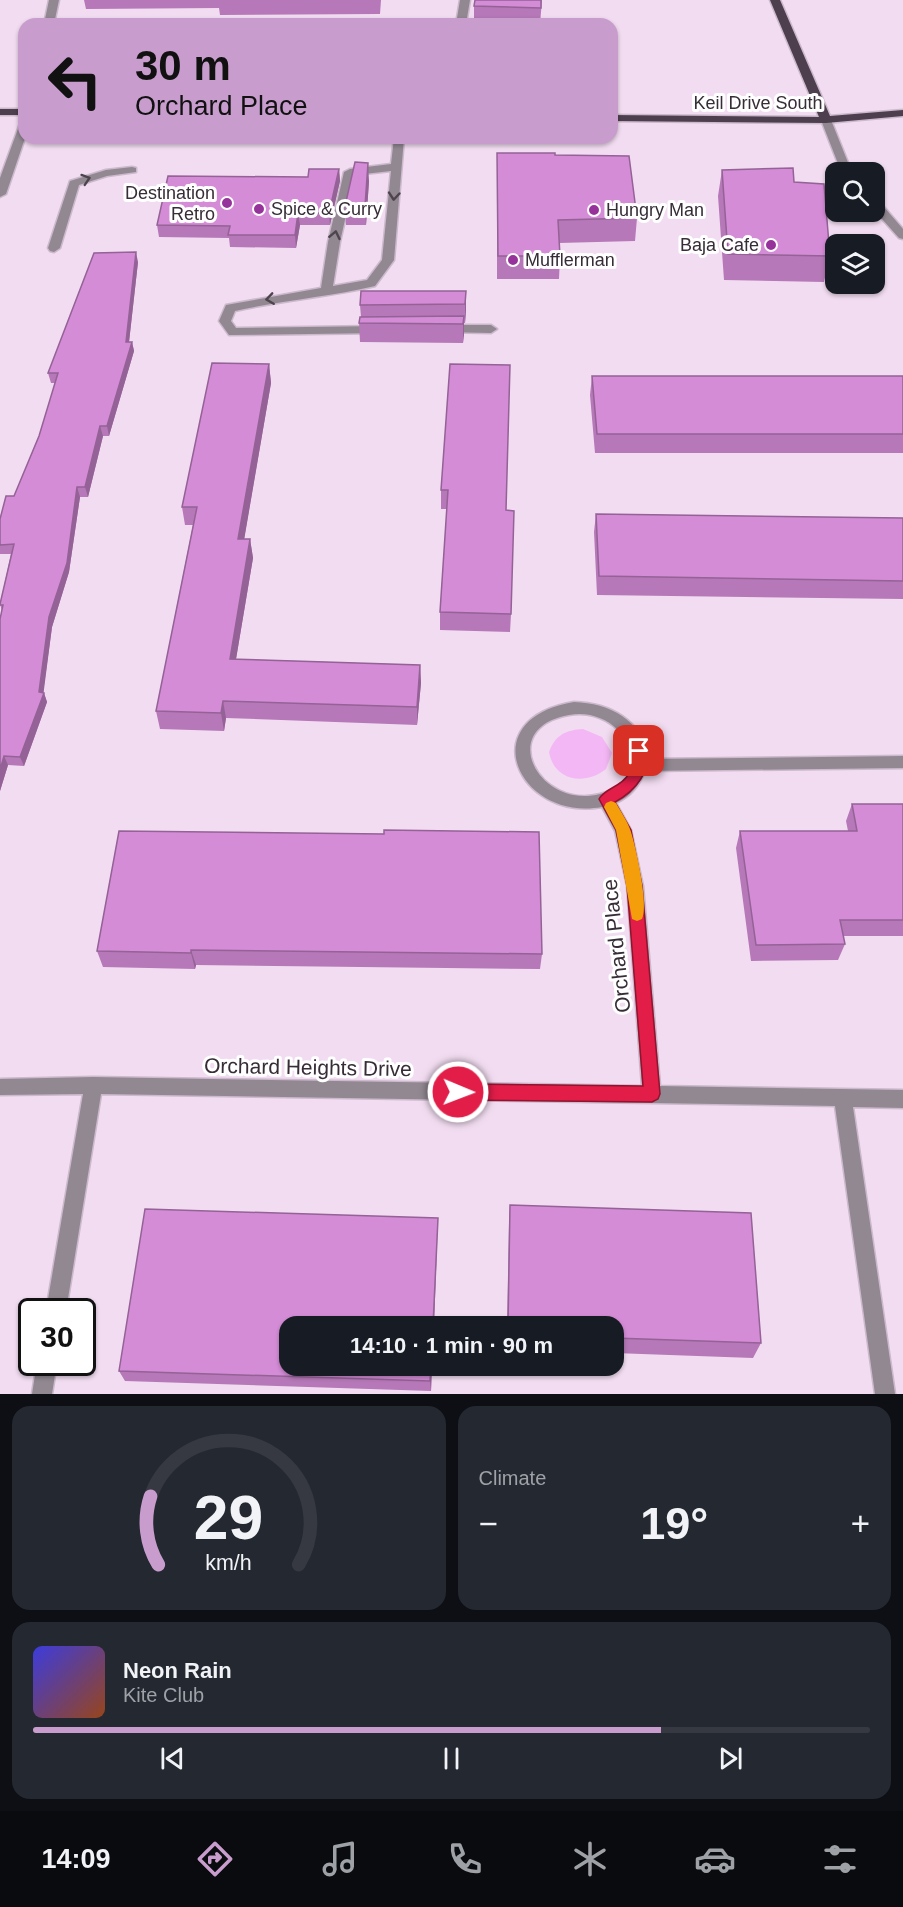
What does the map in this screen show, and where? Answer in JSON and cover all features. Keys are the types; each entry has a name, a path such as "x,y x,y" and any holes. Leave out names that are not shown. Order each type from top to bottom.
{"main road":[{"path":"775,0 826,120"},
{"path":"0,112 18,112"},
{"name":"Keil Drive South","path":"618,118 826,120 903,113"}],"street":[{"path":"50,18 54,0"},
{"path":"462,18 465,0"},
{"path":"826,120 842,162"},
{"path":"0,194 18,143"},
{"path":"397,330 233,332 225,321 230,308 264,299 326,293 371,283 388,260 398,144"},
{"path":"326,293 334,242 350,172 396,167"},
{"path":"54,248 74,183 106,173 132,170"},
{"path":"885,215 903,236"},
{"path":"432,330 491,329"},
{"path":"591,708 608,714 623,724 634,736 639,751 639,765 633,780 622,791 606,799 586,803 565,801 547,792 532,780 523,764 522,748 528,732 539,720 556,711 591,708"},
{"path":"639,765 903,762"},
{"name":"Orchard Place","path":"606,799 623,830 635,886 652,1094"},
{"path":"58,1298 93,1085"},
{"name":"Orchard Heights Drive","path":"0,1087 93,1085 903,1099"},
{"path":"843,1099 885,1394"},
{"path":"42,1394 45,1376"}],"shaded area":[{"path":"583,729 602,737 612,753 606,769 598,774 589,778 572,778 557,769 549,752 554,741 562,734"}],"building":[{"path":"475,0 541,0 541,8 474,6"},
{"path":"497,153 629,156 637,218 558,220 560,256 498,256"},
{"path":"355,162 368,163 365,206 345,206"},
{"name":"Baja Cafe","path":"793,168 794,182 824,184 825,222 827,222 828,234 825,234 825,256 728,254 722,170"},
{"path":"309,169 339,169 329,213 298,213 295,235 228,235 230,226 157,225 168,176 308,177"},
{"path":"136,252 126,342 132,342 107,426 100,426 85,487 77,487 67,563 49,617 39,692 44,693 20,757 4,756 0,770 0,619 3,605 0,604 14,544 0,545 0,519 6,496 14,496 39,436 58,373 48,373 94,253"},
{"path":"361,291 466,291 465,304 360,305"},
{"path":"464,316 463,324 359,323 360,317"},
{"path":"212,363 269,364 238,539 250,539 230,659 420,665 417,707 223,701 221,713 156,711 197,507 182,507"},
{"path":"450,364 510,365 506,510 514,511 511,614 440,612 448,490 441,490"},
{"path":"592,376 903,376 903,434 597,434"},
{"path":"596,514 903,518 903,581 599,576"},
{"path":"852,804 903,804 903,920 840,920 845,944 756,945 740,831 857,831"},
{"path":"384,830 539,832 542,954 97,951 119,831 384,834"},
{"path":"510,1205 751,1213 761,1343 624,1338 624,1316 508,1316"},
{"path":"145,1209 438,1218 433,1316 279,1316 279,1376 430,1376 430,1381 119,1371"}],"slow traffic":[{"path":"611,807 623,830 635,886 637,914"}],"place":[{"name":"Destination Retro","path":"227,203"},
{"name":"Spice & Curry","path":"259,209"},
{"name":"Hungry Man","path":"594,210"},
{"name":"Baja Cafe","path":"771,245"},
{"name":"Mufflerman","path":"513,260"}],"route":[{"path":"458,1092 652,1094 635,886 623,830 606,799 622,791 633,780 639,765 639,751"}]}
